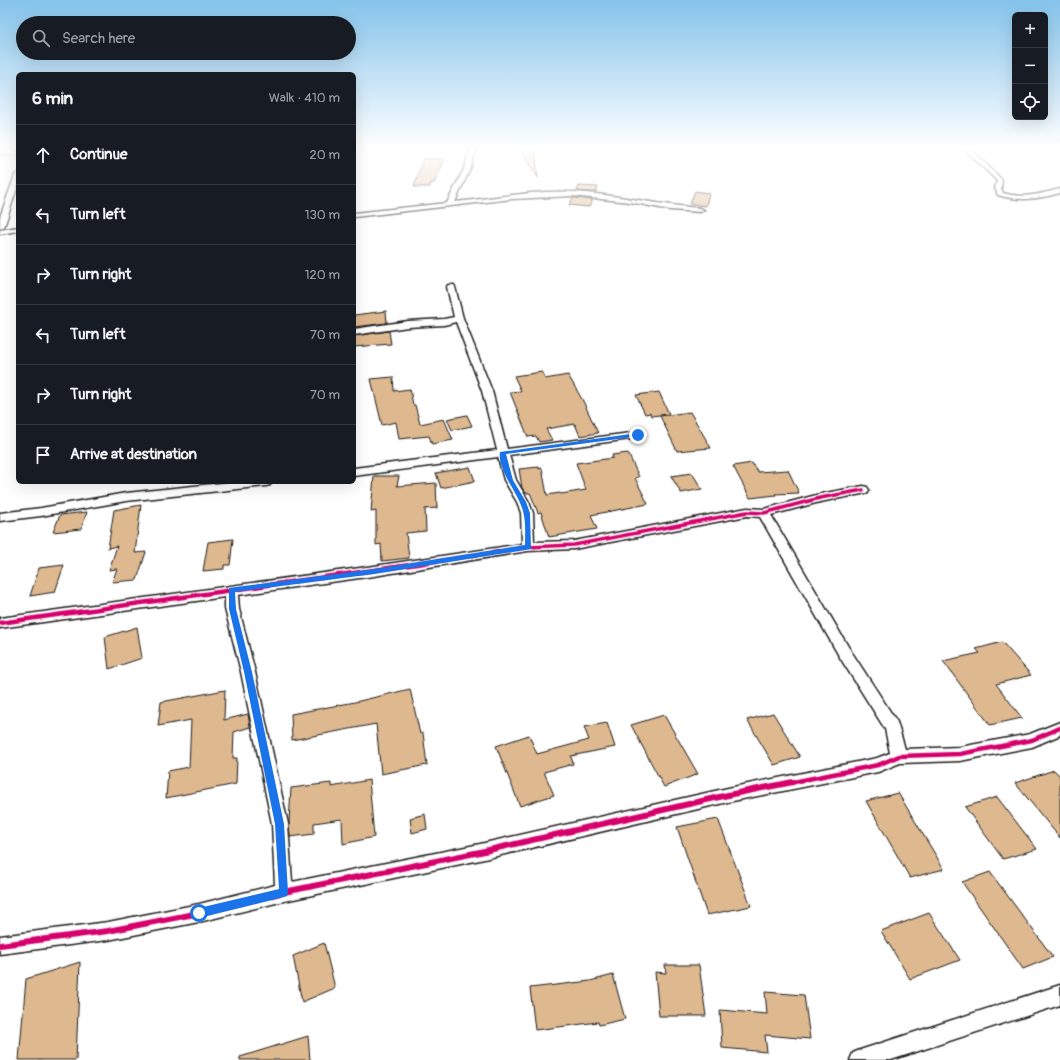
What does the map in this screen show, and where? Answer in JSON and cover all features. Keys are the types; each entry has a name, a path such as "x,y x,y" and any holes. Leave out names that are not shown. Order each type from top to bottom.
{"street":[{"path":"0,226 10,196"},
{"path":"450,205 454,196"},
{"path":"356,215 523,196"},
{"path":"596,196 630,200 670,208 700,210"},
{"path":"1011,196 1022,199 1041,196"},
{"path":"0,232 16,229"},
{"path":"451,287 459,318 487,391 510,480 523,502 527,513 528,547"},
{"path":"356,332 408,324 444,322 459,318"},
{"path":"356,472 638,435"},
{"path":"0,517 41,512 126,497 247,484"},
{"path":"0,623 374,571 528,547 574,545 746,512 764,513 820,498 863,490"},
{"path":"764,513 844,652 892,727 899,756"},
{"path":"231,590 232,609 248,672 280,824 284,892"},
{"path":"0,945 116,930 199,913 284,892 480,852 728,795 878,765 899,756 960,754 1032,740 1060,728"},
{"path":"860,1060 1060,995"}],"building":[{"path":"693,196 708,196 706,206 690,204"},
{"path":"573,198 593,200 589,207 569,205"},
{"path":"386,311 387,323 356,327 356,315"},
{"path":"389,331 391,344 356,347 356,336"},
{"path":"542,372 545,379 568,375 583,401 598,433 580,436 575,424 546,429 552,440 539,442 536,436 528,437 510,392 521,391 514,376"},
{"path":"393,377 394,391 410,389 413,405 415,405 420,424 444,419 453,440 432,444 429,436 399,439 396,422 382,425 371,379"},
{"path":"659,392 669,414 651,416 650,413 645,414 636,395"},
{"path":"690,412 711,448 677,451 660,416"},
{"path":"467,415 472,426 452,430 447,419"},
{"path":"628,453 639,477 635,478 648,504 591,515 597,529 549,537 541,512 538,513 530,493 526,493 522,488 519,469 542,468 547,495 561,494 586,490 576,463 613,458 612,455"},
{"path":"752,463 758,472 788,470 799,493 775,494 776,495 750,498 733,466"},
{"path":"470,467 475,481 441,488 436,473"},
{"path":"692,473 702,489 681,493 671,476"},
{"path":"374,476 399,476 397,486 436,483 437,508 425,509 426,531 406,533 409,558 382,561 381,544 376,545 376,511 371,512"},
{"path":"141,505 135,553 146,552 137,580 112,582 117,569 109,570 117,546 108,548 114,510"},
{"path":"87,512 81,529 53,532 60,515"},
{"path":"233,539 230,565 224,565 224,569 203,571 208,542"},
{"path":"64,565 55,592 30,596 39,568"},
{"path":"137,627 142,658 109,669 105,637"},
{"path":"1002,642 1031,675 996,684 1022,718 990,725 943,661 980,653 976,649"},
{"path":"410,689 420,734 423,733 427,765 381,774 376,724 292,740 291,714 355,702"},
{"path":"225,690 224,720 248,714 250,727 234,732 233,758 237,758 236,784 166,798 168,771 189,767 191,720 158,726 161,702"},
{"path":"773,713 800,757 774,765 747,720"},
{"path":"664,715 698,774 664,787 631,725"},
{"path":"607,723 615,747 571,756 573,764 544,772 554,795 520,806 496,746 529,735 537,754 589,740 584,727"},
{"path":"1054,770 1060,776 1060,838 1015,783"},
{"path":"369,780 374,837 343,844 342,819 314,823 314,834 290,837 289,822 291,788 331,783 331,787"},
{"path":"898,793 944,869 910,878 866,801"},
{"path":"997,797 1037,849 1003,859 965,807"},
{"path":"425,814 427,829 412,833 410,818"},
{"path":"718,819 751,906 707,915 677,827"},
{"path":"990,872 1053,957 1023,969 962,882"},
{"path":"929,913 960,960 910,979 881,931"},
{"path":"324,943 335,988 302,1002 293,956"},
{"path":"80,962 76,1060 19,1060 26,979"},
{"path":"665,965 699,965 706,1016 659,1016 655,972 666,973"},
{"path":"613,975 625,1019 599,1025 598,1022 535,1030 530,988 590,981"},
{"path":"765,992 804,995 810,1039 765,1035 767,1052 722,1048 720,1010 767,1014"},
{"path":"308,1036 310,1060 240,1060 240,1057"}],"cycle path":[{"path":"0,623 374,571 528,547 574,545 747,512 764,513 820,498 863,490"},
{"path":"0,945 108,931 199,913 284,892 480,852 728,795 878,765 899,756 960,754 1032,740 1060,728"}],"route":[{"path":"199,913 284,892 280,824 248,672 232,609 231,590 374,571 528,547 527,513 523,502 510,480 502,453 638,435"}]}
